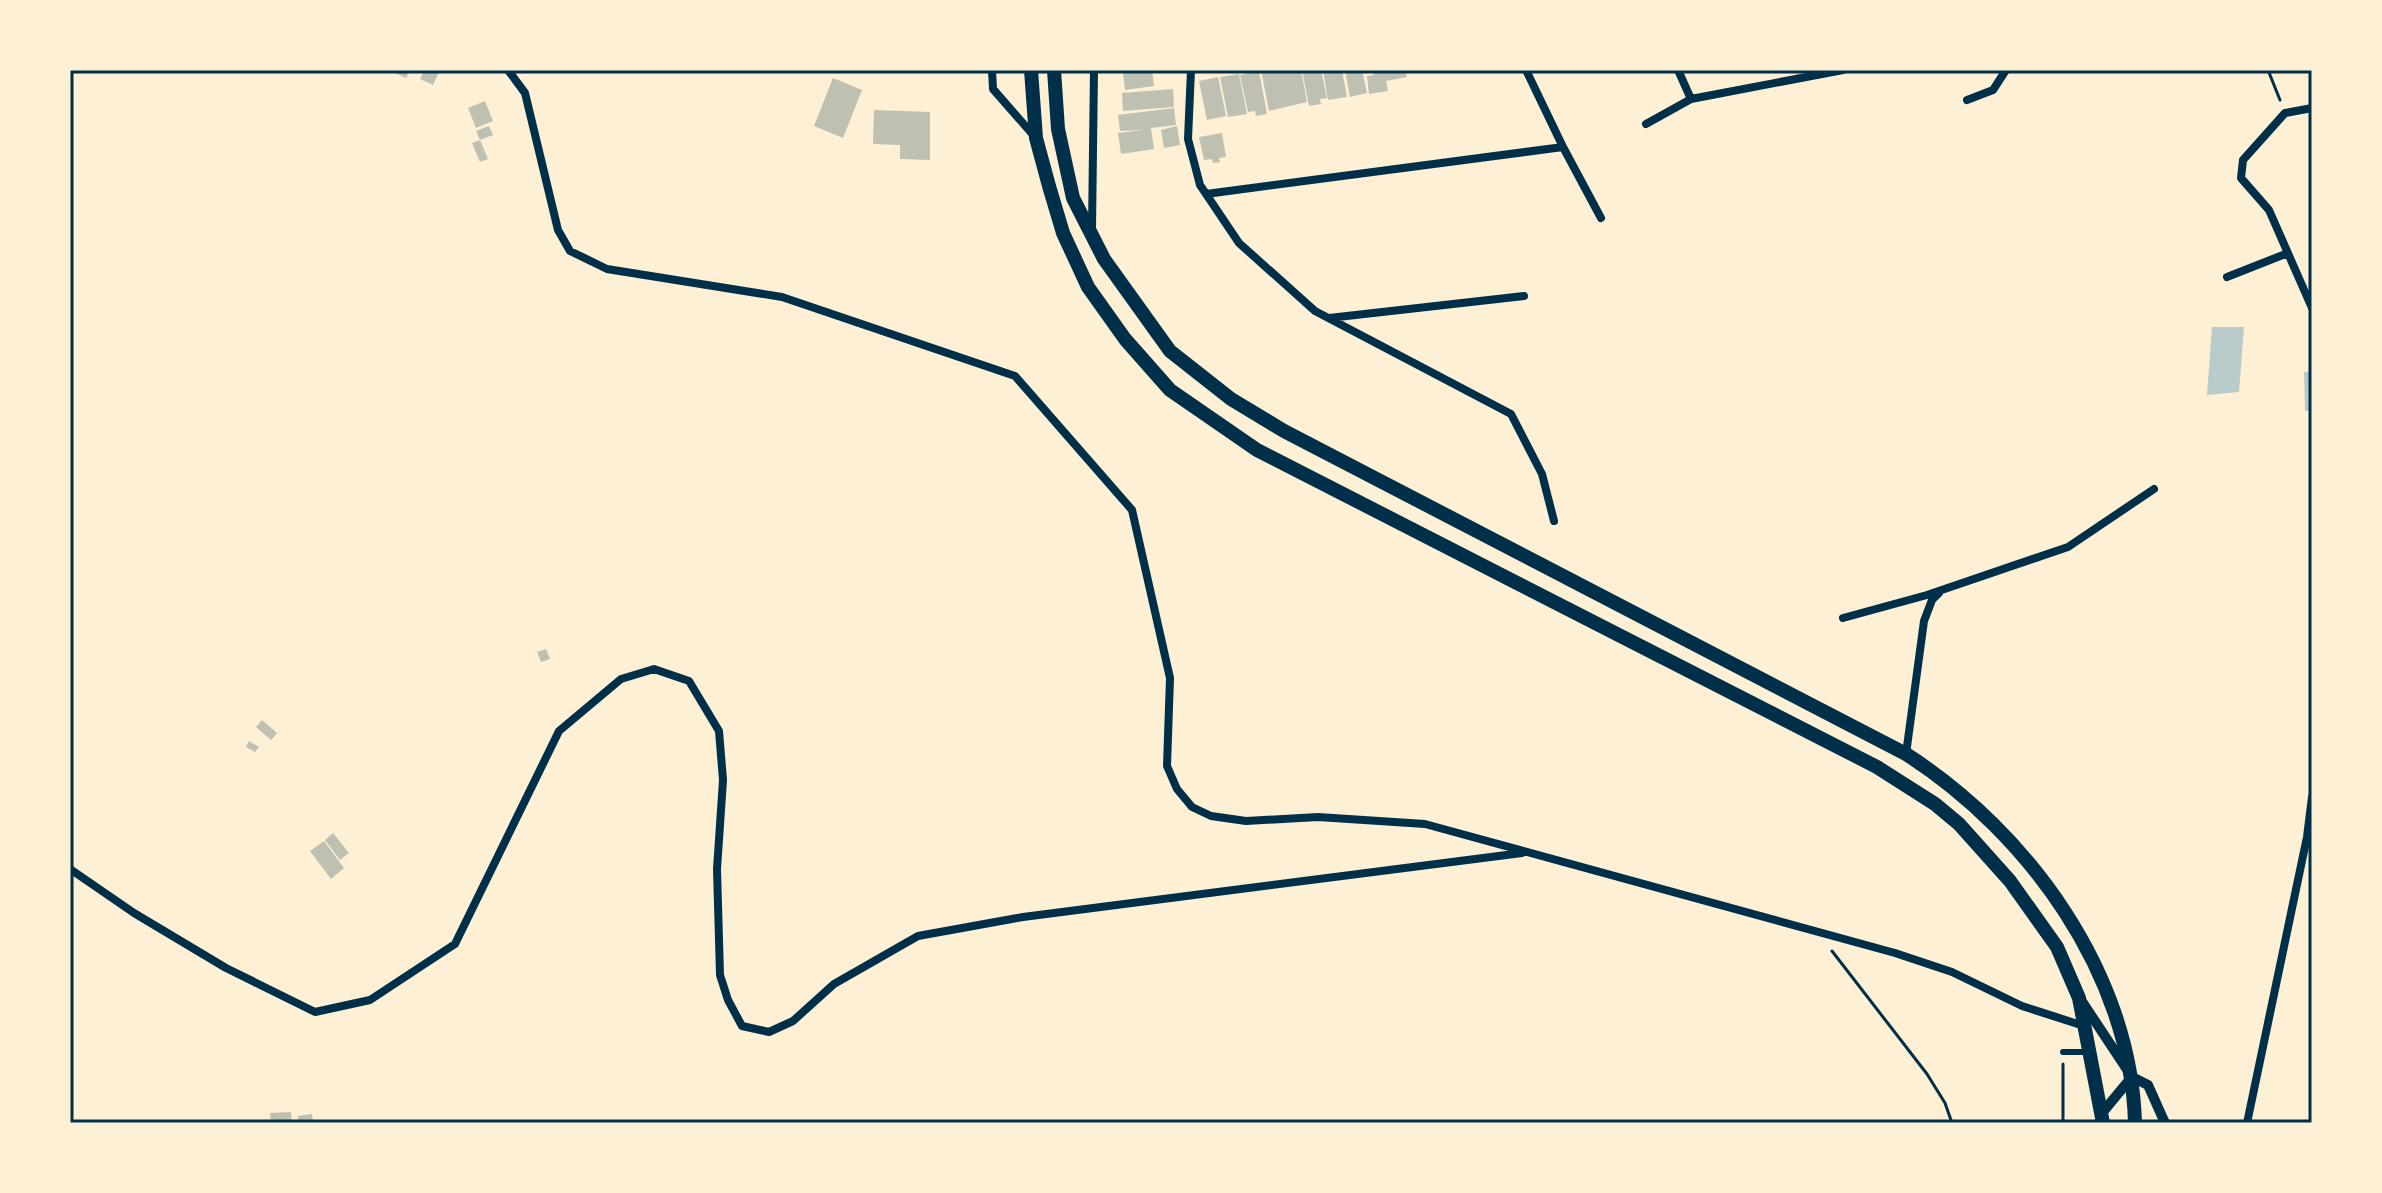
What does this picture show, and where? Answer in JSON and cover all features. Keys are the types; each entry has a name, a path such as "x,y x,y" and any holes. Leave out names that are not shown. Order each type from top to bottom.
{"highway":[{"path":"1031,70 1036,138 1063,233 1088,287 1125,339 1170,390 1257,450 1877,767 1935,804 1982,848 2026,902 2057,947 2079,998 2087,1027 2103,1118"},
{"path":"1054,70 1058,129 1073,198 1104,259 1170,351 1231,399 1284,431 1906,754 1934,772 2009,840 2064,912 2097,968 2119,1027 2132,1077 2135,1123"}],"street":[{"path":"508,70 525,93 558,230 570,251 607,269 782,297 1015,376 1132,510 1170,678 1167,766 1177,789 1192,807 1211,816 1246,821 1318,817 1425,824 1952,972 2022,1006 2087,1027"},
{"path":"992,70 993,89 1036,138"},
{"path":"1091,234 1094,70"},
{"path":"1191,70 1188,139 1200,185 1239,243 1315,311 1511,414 1542,474 1554,521"},
{"path":"1526,70 1601,218"},
{"path":"1678,70 1691,99"},
{"path":"1646,124 1691,99 1843,70"},
{"path":"1967,100 1993,90 2006,70"},
{"path":"2312,108 2285,113 2243,160 2241,178 2269,210 2312,308"},
{"path":"1206,194 1563,147"},
{"path":"2227,277 2288,253"},
{"path":"1329,318 1524,296"},
{"path":"1843,618 1942,590 2068,547 2154,489"},
{"path":"1906,754 1924,621 1932,600 1942,590"},
{"path":"70,869 134,913 226,968 315,1012 370,1000 455,944 559,731 621,679 654,669 689,681 719,731 723,780 717,869 720,975 728,1000 742,1026 769,1032 793,1021 834,984 918,936 1023,917 1527,852"},
{"path":"2247,1123 2310,837 2312,797"},
{"path":"2079,998 2132,1077 2148,1085 2165,1123"},
{"path":"2063,1052 2091,1051"},
{"path":"2103,1118 2132,1077"}],"path":[{"path":"2268,70 2285,113"},
{"path":"1818,932 1927,1074 1945,1103 1952,1123"},
{"path":"2063,1052 2063,1123"}],"shaded area":[{"path":"2212,327 2244,327 2239,392 2207,395"},
{"path":"2312,371 2312,411 2305,411 2304,372"}],"building":[{"path":"388,70 410,70 406,78"},
{"path":"424,70 440,70 433,85 420,79"},
{"path":"1152,70 1154,86 1125,90 1123,73"},
{"path":"1261,70 1301,70 1307,102 1269,111"},
{"path":"1302,70 1321,70 1327,98 1320,99 1321,104 1309,106"},
{"path":"1323,70 1342,70 1347,97 1328,100"},
{"path":"1345,70 1362,70 1367,93 1350,97"},
{"path":"1373,70 1405,70 1407,77 1386,81 1388,91 1369,94 1367,76 1374,75"},
{"path":"1259,71 1267,114 1256,116 1255,111 1248,112 1240,75"},
{"path":"1239,74 1247,114 1228,117 1220,77"},
{"path":"1218,77 1226,116 1207,120 1199,81"},
{"path":"833,78 862,90 843,138 814,126"},
{"path":"1173,89 1174,107 1123,111 1122,93"},
{"path":"485,101 493,121 476,128 468,108"},
{"path":"1174,108 1176,125 1151,128 1154,149 1121,154 1118,133 1143,130 1120,131 1118,115"},
{"path":"874,110 930,112 930,160 900,159 900,145 873,144"},
{"path":"489,126 493,135 480,140 476,131"},
{"path":"1177,126 1180,145 1164,148 1161,130"},
{"path":"1222,133 1226,157 1213,163 1212,159 1204,160 1199,137"},
{"path":"480,140 488,159 480,162 472,143"},
{"path":"546,649 550,659 541,662 537,652"},
{"path":"262,720 277,733 271,740 256,727"},
{"path":"249,741 259,747 255,752 246,747"},
{"path":"333,833 349,853 340,860 325,840"},
{"path":"324,841 344,868 331,879 310,851"},
{"path":"291,1112 292,1123 271,1123 270,1113"},
{"path":"312,1114 313,1123 299,1123 298,1116"}]}
